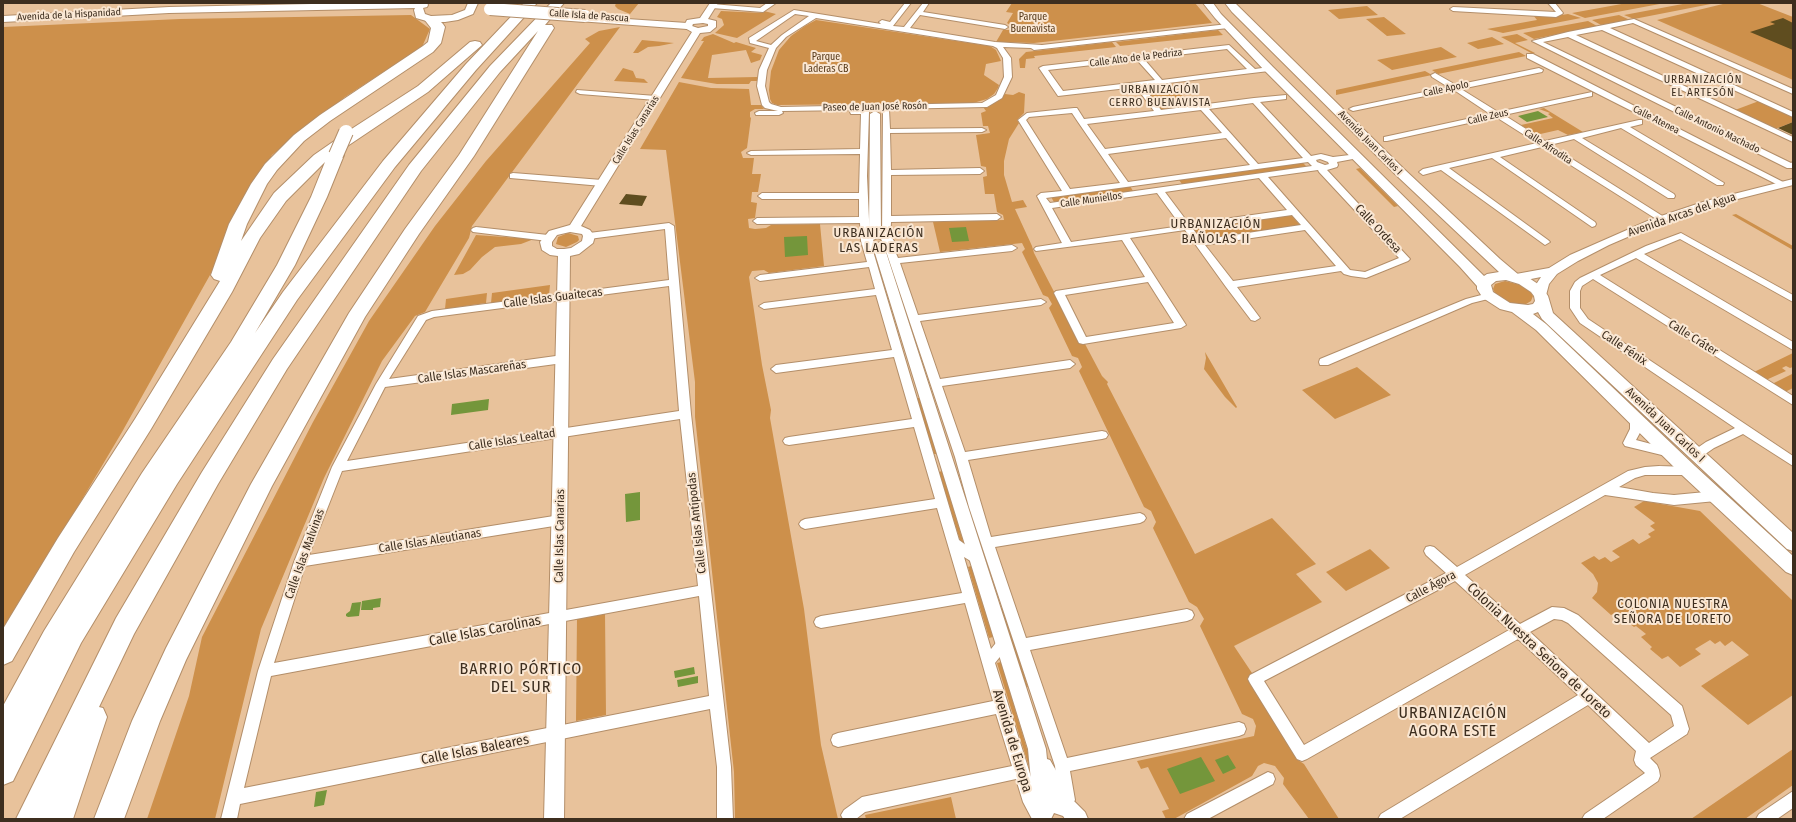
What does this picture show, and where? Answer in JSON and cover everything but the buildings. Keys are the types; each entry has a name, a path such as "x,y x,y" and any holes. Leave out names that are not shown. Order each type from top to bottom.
{"highway":[{"path":"3,653 63,552 223,292 251,238 280,197 320,158 358,131 401,104 441,75 522,3"},
{"path":"3,771 72,635 169,478 290,296 389,164 471,67 531,3"},
{"path":"31,819 125,626 210,478 280,364 415,168 495,69 558,3"},
{"path":"109,819 146,721 175,656 262,484 356,317 411,233 466,156 512,85 542,33 568,3"},
{"path":"178,366 212,294 238,224 259,184 271,167 299,138 325,118 428,49 434,42 427,13"},
{"path":"3,733 53,639 150,478 238,346 286,265 319,197 346,132 360,112 373,98 436,50 441,42 442,32 427,13"},
{"path":"58,819 125,626"}],"main road":[{"name":"Avenida Juan Carlos I","path":"1208,3 1269,69 1355,156 1489,286"},
{"name":"Avenida Juan Carlos I","path":"1219,3 1225,11 1388,173 1489,286"},
{"name":"Avenida Juan Carlos I","path":"1230,3 1235,10 1400,172 1495,262 1515,278 1530,284 1541,299 1547,316 1793,544"},
{"name":"Calle Isla de Pascua","path":"427,13 445,19 470,7 490,11 688,25"},
{"name":"Avenida de la Hispanidad","path":"3,19 169,10 427,13"},
{"name":"Avenida de la Hispanidad","path":"3,23 166,15 427,13"},
{"path":"1515,278 1489,286 1501,304 1517,309 1531,309 1538,307 1541,299"},
{"name":"Avenida Juan Carlos I","path":"1517,309 1541,327 1689,471 1793,567"}],"street":[{"path":"703,20 713,5 762,10 764,7 773,3"},
{"path":"893,24 908,3"},
{"path":"905,23 916,3"},
{"path":"875,25 905,23 918,13 926,3"},
{"path":"1453,9 1556,15 1560,13 1551,3"},
{"path":"808,10 816,15 914,32 995,44 1041,47"},
{"path":"816,15 784,36 773,47 752,42 753,38 794,12 893,24"},
{"path":"918,13 1005,27"},
{"path":"703,20 713,23 712,27 705,30 690,30 688,25 694,21 703,20"},
{"path":"1568,34 1634,21 1793,92"},
{"path":"905,23 914,32"},
{"path":"995,44 1000,47 1005,56 1009,52 1041,47 1228,26"},
{"path":"1602,27 1793,115"},
{"name":"Calle Islas Canarias","path":"574,228 697,31"},
{"path":"1568,34 1793,140"},
{"name":"Calle Antonio Machado","path":"1568,34 1536,41 1792,165"},
{"name":"Paseo de Juan José Rosón","path":"773,47 763,70 761,86 766,111 868,111 974,106 990,102 1002,92 1006,83 1008,71 1005,56"},
{"name":"Calle Alto de la Pedriza","path":"1138,85 1061,94 1043,68 1229,47 1253,71"},
{"name":"Calle Atenea","path":"1530,56 1788,183"},
{"path":"1139,57 1160,82"},
{"path":"1138,85 1269,69"},
{"name":"Calle Apolo","path":"1353,109 1539,70"},
{"name":"Calle Afrodita","path":"1435,75 1661,219"},
{"path":"1138,85 1159,112"},
{"path":"580,92 656,98"},
{"name":"Calle Zeus","path":"1387,139 1590,94"},
{"path":"1082,122 1283,97"},
{"path":"1254,100 1308,158 1312,159 1313,163 1322,168 1333,167 1334,164 1332,160 1355,156"},
{"path":"1203,107 1255,166"},
{"path":"868,111 887,109"},
{"name":"Avenida de Europa","path":"887,109 886,131 875,169 877,241 872,264 914,319 925,352 936,427 977,560 994,608 1038,756 1051,782 1071,811"},
{"path":"1067,192 1022,120 1027,115 1074,110 1125,184"},
{"name":"Avenida de Europa","path":"868,111 881,150 886,173 888,219 877,241 892,291 895,320 903,348 907,386 1021,771 1031,802 1043,817"},
{"name":"Avenida de Europa","path":"868,111 863,176 864,220 877,241 895,261 892,291"},
{"name":"Calle Atenea","path":"1423,172 1639,122"},
{"path":"1623,126 1720,183"},
{"path":"886,131 982,130"},
{"path":"1103,152 1228,135"},
{"path":"1576,137 1671,196"},
{"path":"751,153 864,151"},
{"name":"Calle Muniellos","path":"1322,168 1047,206 1041,196 1312,159 1320,156 1332,160"},
{"path":"1494,156 1592,224"},
{"name":"Calle Ordesa","path":"1322,168 1322,170 1405,259 1366,275 1354,274 1342,268"},
{"path":"1443,168 1545,242"},
{"path":"863,176 875,169"},
{"path":"886,173 980,171"},
{"path":"513,176 602,183"},
{"path":"1262,176 1342,268"},
{"name":"Avenida Arcas del Agua","path":"1541,299 1543,283 1553,271 1574,258 1605,243 1661,219 1710,203 1788,183"},
{"path":"1159,190 1255,318"},
{"path":"876,198 886,193"},
{"path":"762,196 864,196"},
{"path":"1047,206 1068,245"},
{"path":"1039,249 1293,212"},
{"path":"888,219 997,218"},
{"path":"757,221 864,220"},
{"name":"Calle Islas Antípodas","path":"589,236 669,226 685,414 724,767 725,819"},
{"path":"1198,243 1306,227"},
{"path":"574,228 582,230 589,236 586,243 581,248 564,253 550,250 546,247 548,238 560,230 574,228"},
{"path":"476,230 548,238"},
{"path":"1124,236 1181,325 1083,341 1059,293 1151,279"},
{"name":"Calle Fénix","path":"1793,299 1681,236 1637,254 1593,275 1578,284 1575,291 1575,308 1584,321 1793,462"},
{"path":"895,261 1012,248"},
{"name":"Calle Islas Canarias","path":"554,819 557,734 564,253"},
{"path":"1637,254 1793,347"},
{"path":"760,278 872,264"},
{"path":"1230,285 1342,268"},
{"name":"Avenida Arcas del Agua","path":"1515,278 1553,271"},
{"name":"Calle Cráter","path":"1593,275 1793,402"},
{"name":"Calle Islas Guaitecas","path":"432,314 674,282"},
{"path":"1324,362 1469,300 1489,286"},
{"path":"764,306 892,291"},
{"path":"914,319 1041,302"},
{"name":"Calle Islas Malvinas","path":"229,819 265,671 300,562 338,467 381,384 422,318 432,314"},
{"path":"776,369 903,348 925,352"},
{"name":"Avenida de Europa","path":"903,348 947,415 975,507 1062,766 1071,811"},
{"name":"Calle Islas Mascareñas","path":"381,384 563,359"},
{"path":"907,386 931,389 1070,364"},
{"name":"Calle Islas Lealtad","path":"338,467 685,414"},
{"path":"936,427 947,415"},
{"name":"Avenida Juan Carlos I","path":"1636,420 1636,429 1629,443 1671,453"},
{"path":"789,441 918,422"},
{"path":"1697,454 1710,445 1744,429"},
{"path":"961,457 1102,435"},
{"path":"931,467 945,456"},
{"name":"Calle Ágora","path":"1519,631 1302,754 1255,679 1456,574 1632,474 1659,470 1689,471"},
{"path":"1632,474 1630,480 1633,489 1653,498"},
{"path":"1604,490 1674,500 1716,496"},
{"path":"957,495 975,507"},
{"path":"805,524 942,503"},
{"path":"988,543 1140,518"},
{"name":"Calle Islas Aleutianas","path":"300,562 560,520"},
{"path":"952,542 977,560"},
{"name":"Colonia Nuestra Señora de Loreto","path":"1430,550 1647,751"},
{"name":"Calle Islas Carolinas","path":"265,671 704,590"},
{"path":"994,608 1004,591"},
{"path":"821,622 969,597"},
{"path":"1519,631 1552,613 1564,614 1573,619 1677,710 1682,729 1641,756 1641,760 1652,770 1653,776 1590,819"},
{"path":"1022,645 1187,615"},
{"path":"989,661 1004,643"},
{"name":"Avenida de Europa","path":"1020,694 1042,707"},
{"path":"1386,819 1588,696"},
{"name":"Calle Islas Baleares","path":"234,798 717,701"},
{"path":"838,740 1001,706"},
{"path":"1062,766 1239,729"},
{"name":"Avenida de Europa","path":"1038,756 1043,817"},
{"path":"849,815 862,805 1021,771"},
{"path":"1192,819 1268,779"},
{"path":"1764,819 1793,799"},
{"path":"1043,817 1048,809 1056,805 1071,811"}],"green space":[{"path":"616,3 639,3 630,14 618,9 615,6"},
{"name":"Parque Buenavista","path":"1012,3 1195,3 1212,23 1034,43 996,42 1003,30 1009,30 1013,27 1007,23 1013,13 1006,12"},
{"path":"1627,3 1665,3 1585,18 1572,13"},
{"path":"1688,3 1716,3 1634,19 1624,15"},
{"path":"1727,3 1757,3 1793,17 1793,80 1657,20"},
{"path":"1367,6 1378,15 1339,19 1328,10"},
{"path":"721,11 763,13 764,11 776,14 737,38 715,33 724,25 722,19 717,17"},
{"path":"1568,14 1581,18 1503,33 1487,29 1537,20 1533,15 1555,16"},
{"path":"411,15 430,29 422,47 345,97 272,155 210,275 122,432 3,633 3,27 180,19"},
{"path":"1619,15 1630,20 1601,25 1592,20"},
{"path":"1384,17 1406,34 1387,36 1366,19"},
{"name":"Parque Laderas CB","path":"816,20 990,46 996,50 1001,61 986,64 984,75 999,85 998,88 994,94 987,99 973,103 777,105 772,103 769,90 771,71 779,50 791,36"},
{"path":"1588,21 1597,26 1534,39 1523,33"},
{"path":"620,27 472,226 469,238 425,312 415,316 382,361 324,478 261,629 215,819 147,819 189,696 202,637 313,422 369,321 435,226 486,161 590,43 585,39 599,31"},
{"path":"1218,30 1223,35 1120,46 1116,42"},
{"path":"713,34 734,43 736,42 756,48 751,52 762,55 760,60 751,63 746,50 712,55 708,78 757,77 757,81 751,81 749,84 717,84 681,78 704,41 701,41 704,37"},
{"path":"1517,34 1528,40 1515,43 1535,53 1533,54 1501,37"},
{"path":"1492,37 1504,44 1478,49 1467,43"},
{"path":"642,40 674,43 648,47 638,53 633,53"},
{"path":"1112,42 1116,47 1034,56 1035,58 1026,59 1025,68 1020,68 1019,59 1026,52"},
{"path":"1441,47 1457,57 1392,70 1377,60"},
{"path":"1519,52 1526,56 1438,74 1432,70"},
{"path":"623,68 633,71 636,78 644,79 648,83 614,81"},
{"path":"1425,71 1432,75 1336,95 1336,90"},
{"path":"679,82 711,88 749,89 751,105 761,105 764,109 755,109 750,112 751,118 747,148 741,152 743,158 754,158 752,174 761,174 758,192 752,192 751,202 757,203 755,218 748,219 749,228 766,228 771,225 820,224 824,266 769,273 764,270 752,271 749,277 762,365 771,410 770,418 804,609 821,745 838,819 735,819 734,772 695,417 695,382 666,150 640,149"},
{"path":"1171,83 1191,106 1161,109 1142,86"},
{"path":"1019,92 1025,94 1024,113 1017,120 1019,123 1009,139 1004,161 1004,175 1012,202 1023,200 1027,207 1015,209 1034,253 1081,344 1085,344 1102,376 1108,382 1107,384 1195,554 1272,518 1316,564 1296,574 1322,602 1234,646 1252,673 1249,679 1298,760 1304,764 1339,819 1309,819 1283,784 1284,778 1275,766 1264,763 1258,766 1252,776 1174,819 1166,819 1162,811 1169,809 1148,767 1141,769 1137,761 1254,736 1256,726 1253,719 1242,714 1200,626 1204,619 1197,607 1189,602 1153,528 1156,522 1151,511 1144,507 1079,371 1082,367 1078,358 1072,356 1049,308 1052,304 1048,297 1043,295 1022,252 1025,249 1022,243 940,252 933,222 1004,220 1003,215 997,212 994,194 985,194 983,177 987,176 986,167 981,166 976,135 990,133 988,126 983,126 981,113 986,111 983,107 996,102 1005,94 1013,95"},
{"path":"1759,101 1793,117 1793,122 1775,129 1735,110"},
{"path":"1544,108 1583,132 1568,135 1558,130 1536,135 1521,125 1553,118 1548,114 1550,113 1539,109"},
{"path":"1303,163 1307,167 1182,184 1179,180"},
{"path":"1360,168 1398,206 1394,207 1356,169"},
{"path":"1130,186 1133,191 1054,202 1051,197"},
{"path":"1736,214 1793,246 1793,250 1732,215"},
{"path":"1291,215 1300,225 1200,240 1192,229"},
{"path":"568,233 578,236 579,240 566,247 556,244 558,237"},
{"path":"476,235 534,239 521,244 495,247 482,257 470,270 463,274 454,275"},
{"path":"1505,281 1521,285 1529,290 1533,296 1531,301 1526,304 1516,304 1506,301 1496,295 1493,289 1495,284"},
{"path":"550,285 549,295 491,303 492,293"},
{"path":"487,293 486,303 445,309 446,299"},
{"path":"1205,352 1237,407 1236,408 1225,397 1204,369 1206,358"},
{"path":"1793,353 1793,367 1790,368 1786,366 1782,368 1786,371 1766,380 1754,372"},
{"path":"1357,367 1391,395 1335,419 1302,390"},
{"path":"1792,374 1793,388 1785,392 1772,384"},
{"path":"917,398 920,398 937,454 934,454"},
{"path":"942,471 964,544 961,544 939,472"},
{"path":"1644,501 1700,511 1793,601 1793,695 1748,725 1701,686 1749,655 1732,641 1725,646 1720,641 1715,644 1710,640 1695,649 1701,654 1680,667 1668,656 1662,659 1650,649 1652,647 1641,637 1646,634 1636,626 1634,627 1621,617 1618,618 1613,614 1611,615 1592,598 1597,592 1598,583 1593,574 1581,563 1594,556 1599,560 1605,557 1611,562 1620,557 1612,551 1633,539 1639,544 1651,537 1648,534 1655,530 1650,526 1655,523 1634,507"},
{"path":"1370,549 1390,568 1346,591 1326,572"},
{"path":"971,566 993,637 989,638 968,567"},
{"path":"999,608 1003,608 1028,687 1024,688"},
{"path":"605,613 606,715 576,721 577,618"},
{"path":"1001,662 1036,779 1033,780 997,663"},
{"path":"1793,749 1793,785 1745,819 1691,819"},
{"path":"951,797 956,819 866,819 865,815"}],"shaded area":[{"path":"1538,111 1548,117 1527,122 1518,116"},
{"path":"966,227 969,241 952,242 949,228"},
{"path":"807,236 808,255 785,257 784,237"},
{"path":"489,399 488,410 451,415 452,404"},
{"path":"640,492 640,520 626,522 625,494"},
{"path":"381,598 380,607 373,608 373,610 361,610 362,601"},
{"path":"361,602 359,616 346,616 346,614 350,611 352,603"},
{"path":"694,667 695,674 675,678 674,671"},
{"path":"698,676 698,683 678,687 677,680"},
{"path":"1228,755 1236,768 1223,774 1215,760"},
{"path":"1201,757 1215,781 1180,794 1167,769"},
{"path":"327,790 324,805 314,807 316,792"}],"district":[{"name":"URBANIZACIÓN EL ARTESÓN","path":"1703,86"},
{"name":"URBANIZACIÓN CERRO BUENAVISTA","path":"1160,96"},
{"name":"URBANIZACIÓN BAÑOLAS II","path":"1216,232"},
{"name":"URBANIZACIÓN LAS LADERAS","path":"879,240"},
{"name":"COLONIA NUESTRA SEÑORA DE LORETO","path":"1673,612"},
{"name":"BARRIO PÓRTICO DEL SUR","path":"521,679"},
{"name":"URBANIZACIÓN AGORA ESTE","path":"1453,723"}]}
